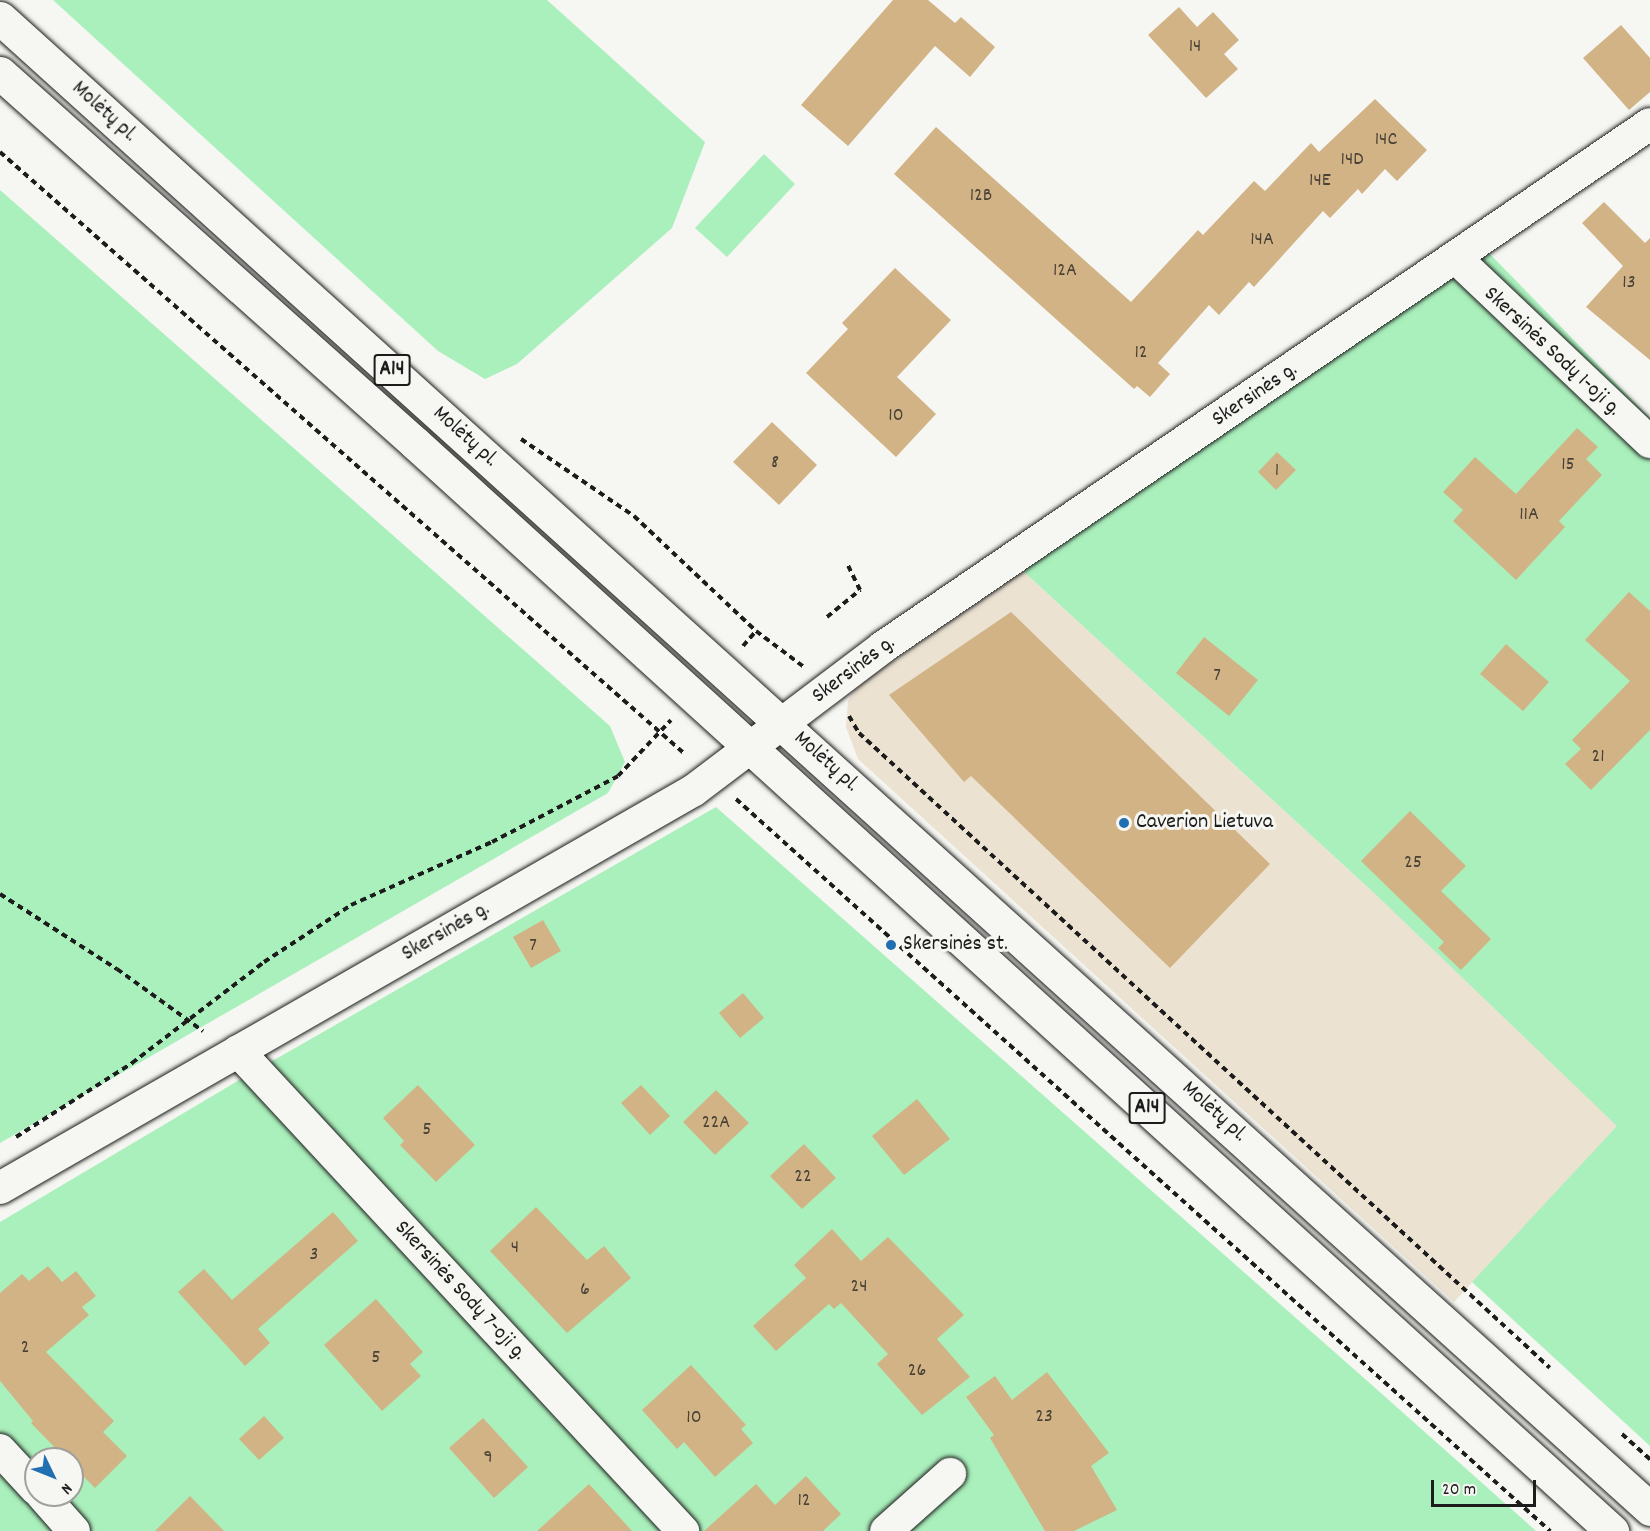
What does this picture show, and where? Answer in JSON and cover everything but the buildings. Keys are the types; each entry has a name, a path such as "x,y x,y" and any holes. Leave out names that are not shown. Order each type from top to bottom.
{"highway":[{"name":"Molėtų pl.","path":"0,18 783,723 1650,1509"},
{"name":"Molėtų pl.","path":"0,73 693,697 1612,1531"}],"street":[{"name":"Skersinės g.","path":"0,1188 710,778 831,687 990,573 1457,259 1650,124"},
{"name":"Skersinės Sodų 1-oji g.","path":"1457,259 1650,442"},
{"name":"Skersinės Sodų 7-oji g.","path":"238,1051 683,1531"},
{"path":"0,1450 24,1476"},
{"path":"886,1531 950,1474"},
{"path":"53,1507 75,1531"}],"path":[{"path":"0,152 660,730 710,778 780,835 1550,1531"},
{"path":"511,433 634,516 756,631 831,687 859,733 1552,1371"},
{"path":"827,617 860,590 847,563"},
{"path":"722,668 756,631"},
{"path":"9,1141 132,1063 264,962 351,905 492,842 618,776 693,697"},
{"path":"0,894 117,969 186,1022 238,1051"},
{"path":"1614,1426 1650,1459"}],"shaded area":[{"path":"1023,571 1374,893 1618,1126 1454,1302 858,759 846,727 848,701 856,687"}],"green space":[{"path":"53,0 547,0 705,142 672,228 517,364 485,379 438,351"},
{"path":"764,154 795,184 727,257 695,228"},
{"path":"0,190 610,726 625,762 608,793 0,1143"},
{"path":"1487,251 1650,418 1650,1446 1472,1282 1617,1126 1374,893 1023,571"},
{"path":"716,807 1536,1531 0,1531 0,1222 241,1079"}],"place":[{"name":"Caverion Lietuva","path":"1124,823"},
{"name":"Skersinės st.","path":"891,945"}]}
